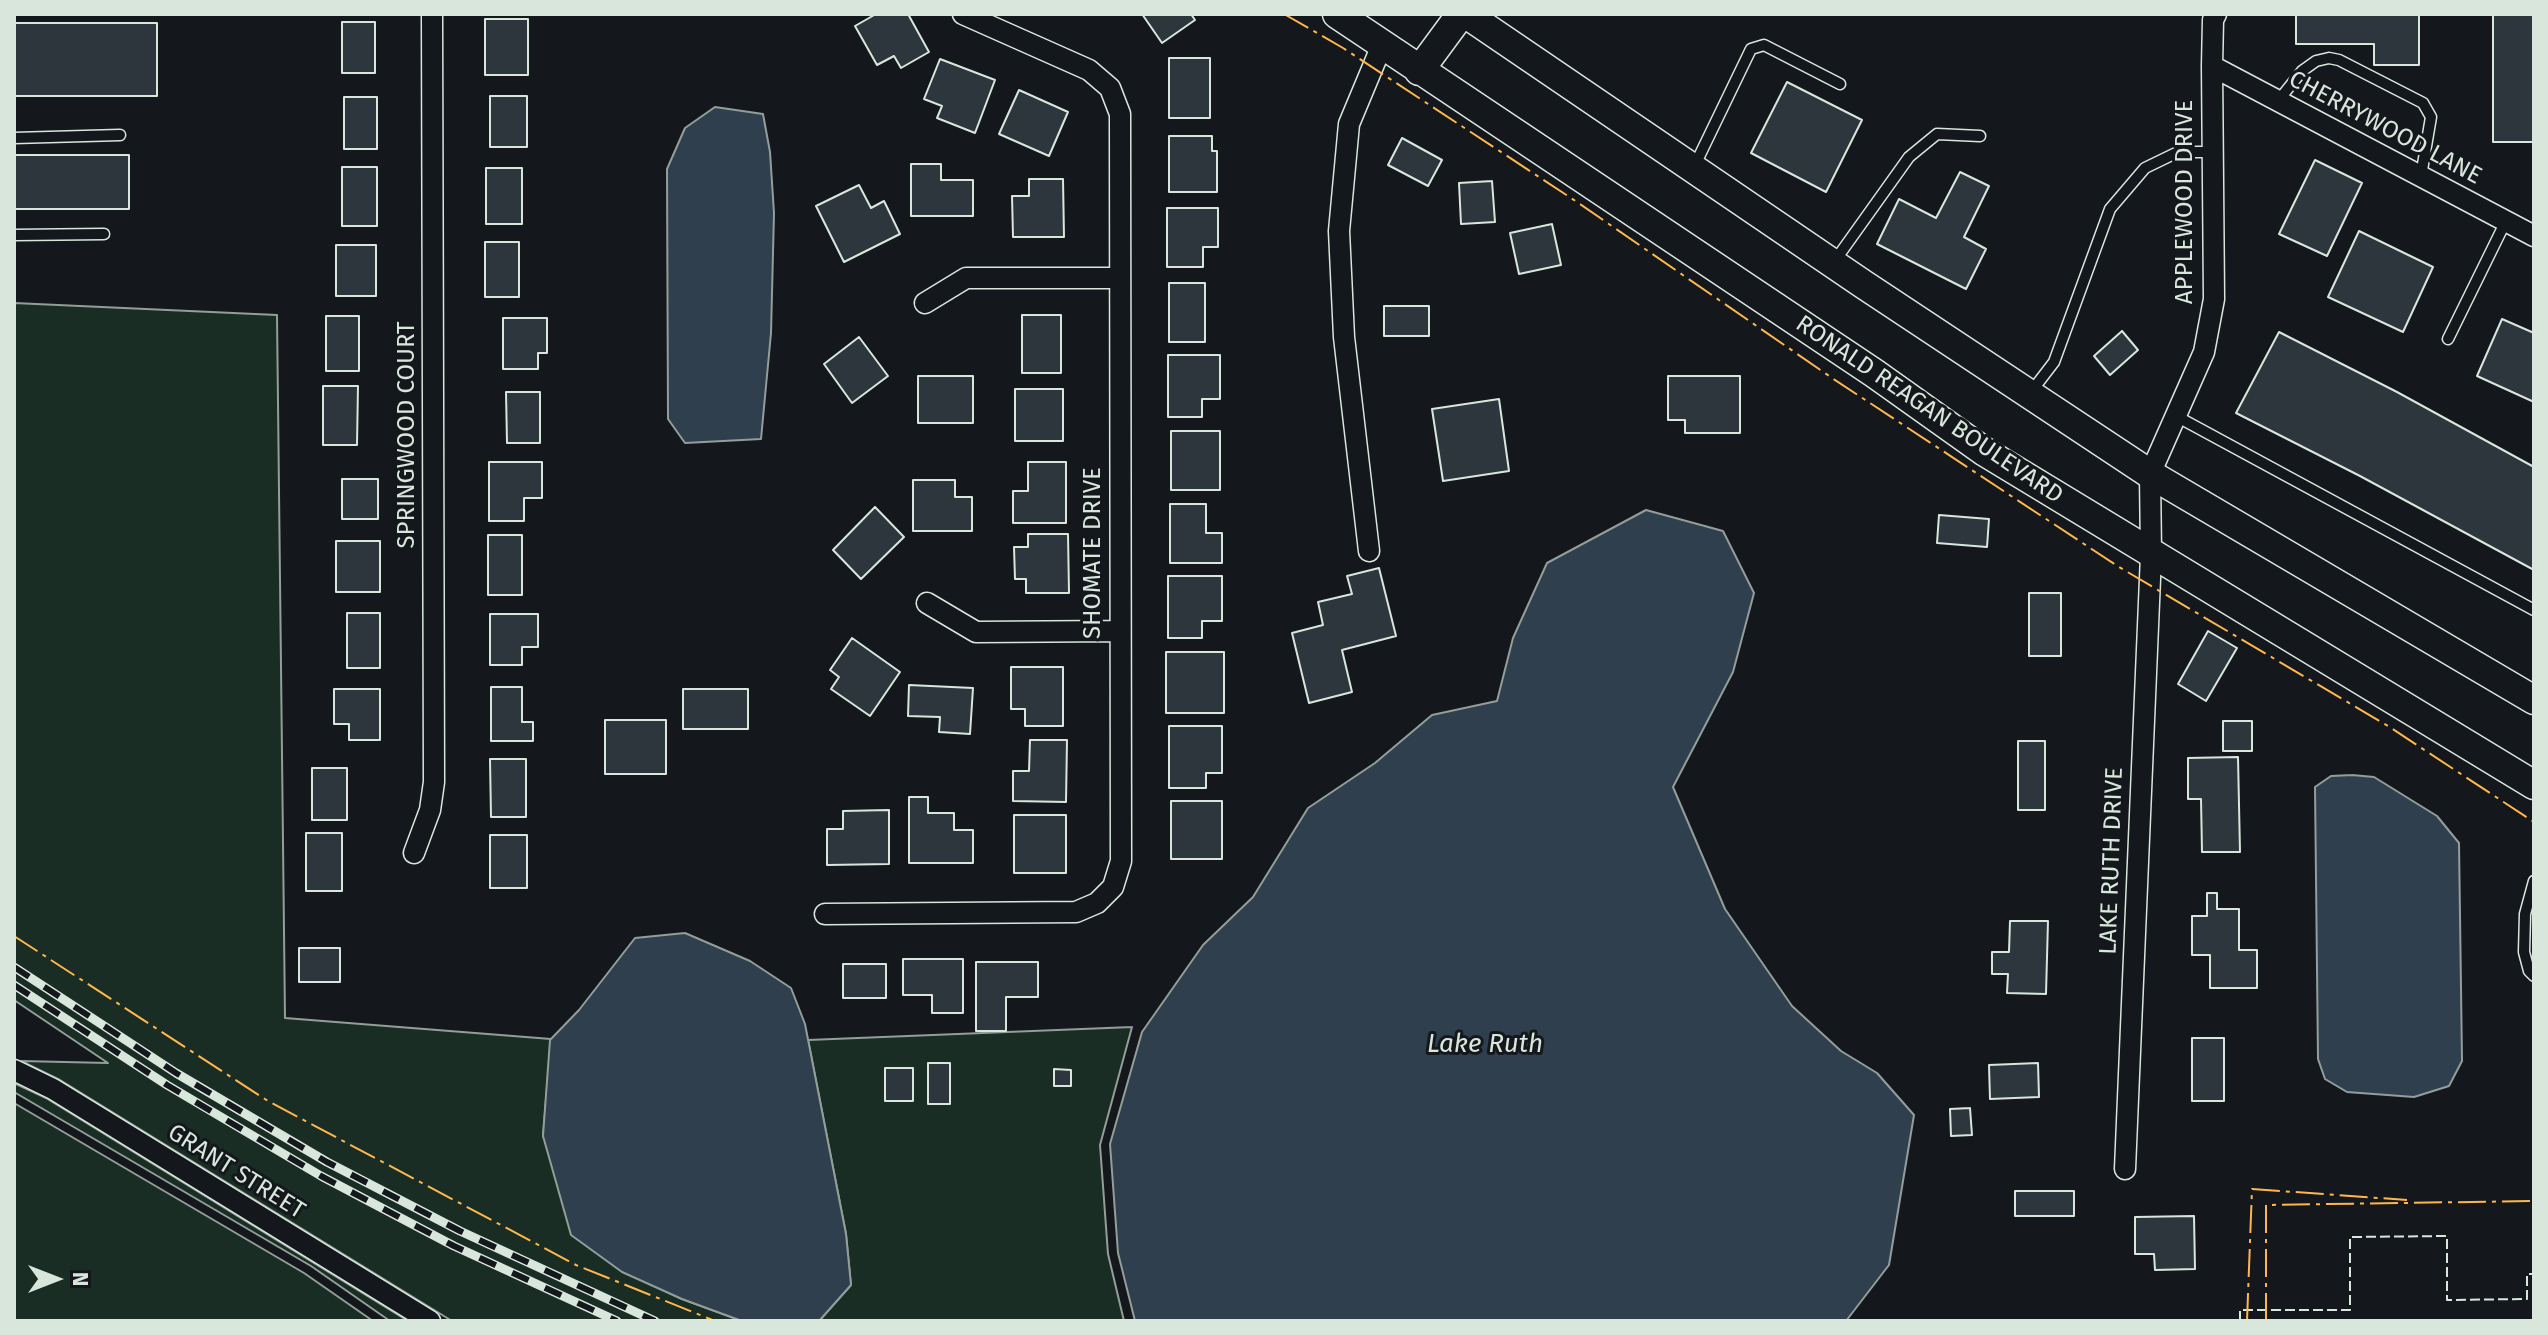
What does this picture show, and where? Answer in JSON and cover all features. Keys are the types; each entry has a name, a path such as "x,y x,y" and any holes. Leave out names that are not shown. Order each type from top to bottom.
{"main road":[{"name":"RONALD REAGAN BOULEVARD","path":"1337,14 1861,364 1985,452 2534,785"},
{"path":"1419,71 1463,14 1832,264 2150,474 2534,700"}],"street":[{"name":"SPRINGWOOD COURT","path":"414,853 430,810 434,782 432,14"},
{"name":"SHOMATE DRIVE","path":"825,914 1076,912 1097,903 1113,887 1121,861 1120,114 1110,88 1089,70 963,14"},
{"name":"APPLEWOOD DRIVE","path":"2150,474 2204,352 2214,299 2212,66 2213,20 2216,14"},
{"path":"1369,551 1344,337 1339,231 1349,124 1382,45"},
{"name":"CHERRYWOOD LANE","path":"2212,66 2534,236"},
{"path":"925,303 966,278 1119,278"},
{"name":"LAKE RUTH DRIVE","path":"2125,1169 2151,555 2150,474"},
{"path":"927,603 976,632 1119,631"},
{"name":"GRANT STREET","path":"14,1070 53,1089 430,1321"}],"lane":[{"path":"1693,169 1751,49 1764,45 1840,84"},
{"path":"2278,101 2302,71 2316,61 2329,58 2339,60 2423,103 2431,117 2421,176"},
{"path":"1832,264 1909,157 1937,134 1980,136"},
{"path":"14,138 120,135"},
{"path":"2029,395 2054,362 2110,209 2145,168 2178,152 2212,152"},
{"path":"2448,339 2506,221"},
{"path":"14,235 104,234"},
{"path":"2176,416 2534,610"},
{"path":"2534,881 2525,914 2524,952 2529,971 2534,976"}],"green space":[{"path":"14,303 277,315 285,1018 551,1039 543,1136 621,1270 682,1299 742,1321 452,1321 60,1080 21,1061 108,1063 14,1000"},
{"path":"1132,1027 1100,1145 1108,1254 1124,1321 819,1321 851,1285 846,1234 808,1040"},
{"path":"14,1083 46,1098 408,1321 390,1321 311,1266 14,1092"},
{"path":"14,1103 304,1273 373,1321 14,1321"}],"water":[{"path":"715,107 763,114 770,152 774,213 771,333 761,439 685,443 668,419 667,169 685,128"},
{"name":"Lake Ruth","path":"1646,510 1723,531 1754,593 1733,672 1673,787 1725,909 1792,1006 1841,1051 1877,1073 1914,1115 1889,1265 1846,1321 1135,1321 1118,1253 1110,1144 1142,1032 1203,945 1253,897 1308,808 1375,763 1432,715 1497,701 1513,638 1547,563"},
{"path":"2331,776 2374,777 2437,816 2459,843 2462,1061 2449,1086 2414,1097 2347,1092 2325,1079 2318,1059 2315,787"},
{"path":"685,933 750,961 791,988 805,1024 846,1234 851,1285 819,1321 742,1321 622,1272 571,1235 543,1136 550,1040 579,1010 635,938"}],"building":[{"path":"876,14 908,14 929,52 901,68 894,56 877,65 855,26"},
{"path":"1142,14 1191,14 1195,20 1162,43"},
{"path":"2296,14 2419,14 2419,65 2374,65 2374,44 2296,44"},
{"path":"2493,14 2534,14 2534,142 2493,142"},
{"path":"485,19 528,19 528,75 485,75"},
{"path":"342,22 375,22 375,73 342,73"},
{"path":"14,23 157,23 157,96 14,96"},
{"path":"1169,58 1210,58 1210,118 1169,118"},
{"path":"940,59 995,80 975,133 937,118 942,106 924,99"},
{"path":"1787,82 1862,120 1826,192 1751,153"},
{"path":"1019,90 1068,112 1049,156 999,134"},
{"path":"490,96 527,96 527,147 490,147"},
{"path":"344,97 377,97 377,149 344,149"},
{"path":"1169,136 1212,136 1212,151 1217,151 1217,192 1169,192"},
{"path":"1402,138 1442,160 1428,186 1388,165"},
{"path":"14,155 129,155 129,209 14,209"},
{"path":"2315,160 2362,183 2327,256 2279,234"},
{"path":"911,164 941,164 941,180 973,180 973,216 911,216"},
{"path":"342,167 377,167 377,226 342,226"},
{"path":"486,168 522,168 522,224 486,224"},
{"path":"1960,172 1989,186 1964,237 1986,249 1966,289 1877,244 1899,199 1936,218"},
{"path":"1029,179 1063,179 1064,237 1013,237 1012,196 1029,196"},
{"path":"1492,181 1495,222 1461,224 1459,183"},
{"path":"859,185 871,208 884,201 900,234 844,262 816,206"},
{"path":"1167,208 1218,208 1218,247 1203,247 1203,267 1167,267"},
{"path":"1552,224 1561,265 1519,274 1510,233"},
{"path":"2359,231 2433,267 2403,332 2328,297"},
{"path":"485,242 519,242 519,297 485,297"},
{"path":"336,245 376,245 376,296 336,296"},
{"path":"1169,283 1205,283 1205,342 1169,342"},
{"path":"1384,306 1429,306 1429,336 1384,336"},
{"path":"1022,315 1061,315 1061,373 1022,373"},
{"path":"326,316 359,316 359,371 326,371"},
{"path":"503,318 547,318 547,353 538,353 538,369 503,369"},
{"path":"2502,319 2534,333 2534,402 2477,376"},
{"path":"2122,331 2138,350 2110,375 2094,356"},
{"path":"2279,332 2534,467 2534,570 2236,413"},
{"path":"859,337 888,376 852,403 824,364"},
{"path":"1168,355 1220,355 1220,399 1202,399 1202,417 1168,417"},
{"path":"918,376 973,376 973,423 918,423"},
{"path":"1668,376 1740,376 1740,433 1685,433 1685,420 1668,420"},
{"path":"323,386 358,386 357,445 323,445"},
{"path":"1015,389 1063,389 1063,441 1015,441"},
{"path":"506,392 540,392 540,443 507,443"},
{"path":"1499,399 1509,471 1443,481 1432,409"},
{"path":"1171,431 1220,431 1220,490 1171,490"},
{"path":"489,462 542,462 542,498 524,498 524,521 489,521"},
{"path":"1028,462 1066,462 1066,523 1013,523 1013,491 1028,491"},
{"path":"342,479 378,479 378,519 342,519"},
{"path":"913,480 955,480 955,497 972,497 972,531 913,531"},
{"path":"1170,504 1206,504 1206,533 1222,533 1222,563 1170,563"},
{"path":"875,507 904,537 861,579 833,550"},
{"path":"1939,515 1989,519 1987,547 1937,543"},
{"path":"1028,534 1068,534 1069,593 1026,593 1026,579 1015,579 1014,547 1028,547"},
{"path":"488,535 522,535 522,595 488,595"},
{"path":"336,541 380,541 380,592 336,592"},
{"path":"1379,568 1396,636 1342,650 1352,692 1309,703 1292,633 1323,625 1318,602 1352,594 1347,576"},
{"path":"1168,576 1222,576 1222,621 1202,621 1202,638 1168,638"},
{"path":"2029,593 2061,593 2061,656 2029,656"},
{"path":"347,613 380,613 380,668 347,668"},
{"path":"490,614 538,614 538,647 522,647 522,665 490,665"},
{"path":"2208,631 2237,648 2206,701 2178,684"},
{"path":"852,638 900,672 870,716 831,689 839,677 830,670"},
{"path":"1166,652 1224,652 1224,713 1166,713"},
{"path":"1011,667 1063,667 1063,726 1025,726 1025,709 1011,709"},
{"path":"909,685 973,688 970,734 939,732 940,717 908,716"},
{"path":"491,687 522,687 522,722 533,722 533,741 491,741"},
{"path":"334,689 380,689 380,740 349,740 349,724 334,724"},
{"path":"683,689 748,689 748,729 683,729"},
{"path":"605,720 666,720 666,774 605,774"},
{"path":"2223,721 2252,721 2252,751 2223,751"},
{"path":"1169,726 1222,726 1222,773 1206,773 1206,788 1169,788"},
{"path":"1030,740 1067,740 1066,802 1013,801 1013,771 1029,771"},
{"path":"2018,741 2045,741 2045,810 2018,810"},
{"path":"2238,757 2240,852 2202,852 2201,799 2188,799 2188,758"},
{"path":"490,759 526,759 526,817 491,817"},
{"path":"312,768 347,768 347,820 312,820"},
{"path":"909,797 928,797 928,813 954,813 954,830 973,830 973,863 909,863"},
{"path":"1171,801 1222,801 1222,859 1171,859"},
{"path":"889,810 889,864 827,865 827,829 843,829 843,811"},
{"path":"1014,815 1066,815 1066,873 1014,873"},
{"path":"306,833 342,833 342,891 306,891"},
{"path":"490,835 527,835 527,888 490,888"},
{"path":"2207,893 2217,893 2217,909 2239,909 2239,950 2257,950 2257,988 2210,988 2210,955 2192,955 2192,916 2207,916"},
{"path":"2010,921 2048,921 2046,994 2007,993 2008,974 1992,974 1992,952 2009,952"},
{"path":"299,948 340,948 340,982 299,982"},
{"path":"903,959 963,959 963,1013 932,1013 932,995 903,995"},
{"path":"976,962 1038,962 1038,997 1006,997 1006,1031 976,1031"},
{"path":"843,964 886,964 886,998 843,998"},
{"path":"2192,1038 2224,1038 2224,1101 2192,1101"},
{"path":"928,1063 950,1063 950,1104 928,1104"},
{"path":"2038,1063 2039,1097 1990,1099 1989,1065"},
{"path":"885,1068 913,1068 913,1101 885,1101"},
{"path":"1054,1069 1071,1070 1071,1086 1054,1086"},
{"path":"1970,1108 1972,1135 1951,1136 1950,1109"},
{"path":"2015,1191 2074,1191 2074,1216 2015,1216"},
{"path":"2194,1216 2195,1269 2155,1270 2154,1254 2135,1254 2135,1217"}],"railway":[{"path":"14,967 176,1073 327,1162 460,1231 655,1321"},
{"path":"14,985 167,1085 321,1176 454,1246 617,1321"}],"fence":[{"path":"2240,1321 2240,1310 2350,1310 2350,1237 2447,1236 2447,1300 2527,1299 2527,1274 2534,1274"}],"power":[{"path":"1284,14 1343,48 1577,202 1832,378 2119,567 2388,726 2534,822"},
{"path":"14,936 268,1101 576,1265 715,1321"},
{"path":"2247,1321 2252,1189 2407,1200"},
{"path":"2266,1321 2266,1205 2534,1201"}]}
